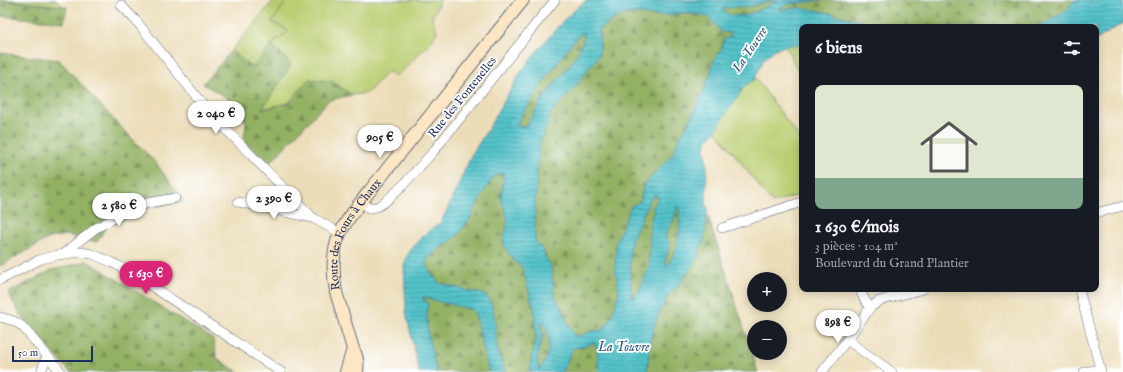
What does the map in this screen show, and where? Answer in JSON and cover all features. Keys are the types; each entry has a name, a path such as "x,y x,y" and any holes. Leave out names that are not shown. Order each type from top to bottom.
{"street":[{"name":"Route des Fours à Chaux","path":"357,372 356,354 353,349 336,292 333,274 333,256 336,242 340,233 360,202 523,0"},
{"name":"Rue des Fontenelles","path":"360,202 369,208 377,207 385,202 405,183 433,152 555,0"},
{"path":"121,5 142,28 207,110 313,218 340,233"},
{"path":"63,254 96,228 128,211 148,203 175,198"},
{"path":"238,202 313,218"},
{"path":"722,228 799,203"},
{"path":"1099,211 1123,206"},
{"path":"0,280 41,259 80,252 92,254 127,270 281,372"},
{"path":"861,292 870,308"},
{"path":"822,372 870,308 879,302 913,292"},
{"path":"1080,292 1100,370 1084,372"},
{"path":"0,317 14,321 22,326 61,372"},
{"path":"847,340 892,372"},
{"path":"346,372 353,349"},
{"path":"41,372 48,356"}],"green space":[{"path":"0,0 57,0 63,6"},
{"path":"0,0 67,7 64,22 0,16"},
{"path":"274,0 287,0 272,22 289,31 272,44 253,68 231,51"},
{"path":"287,0 440,0 432,18 437,32 432,41 396,77 388,71 367,93 352,95 331,81 309,79 289,103 262,109 291,65 272,44 289,31 272,22"},
{"path":"611,0 1114,0 1084,24 799,24 799,28 781,36 750,70 703,147 705,207 747,338 747,360 754,360 758,372 431,372 421,260 579,23"},
{"path":"781,36 799,37 799,74"},
{"path":"272,44 291,65 262,109 289,103 309,79 331,81 352,95 329,100 267,166 244,141 246,122 236,103 203,84 231,51 253,68"},
{"path":"0,53 59,60 156,163 184,202 145,208 107,225 97,242 66,235 49,238 0,266"},
{"path":"750,70 799,138 799,195 772,203 714,128"},
{"path":"87,261 213,339 217,358 238,372 70,372 20,314 8,293 52,270"}],"water":[{"name":"La Touvre","path":"588,0 823,0 789,4 780,8 780,10 795,8 816,10 873,24 799,24 799,45 789,45 775,49 764,59 754,80 744,86 715,131 708,139 705,147 707,165 706,207 708,207 704,240 697,258 680,284 669,294 659,313 651,336 647,372 599,372 597,347 592,343 575,348 571,351 566,365 561,372 530,372 536,340 534,309 522,267 514,261 503,244 508,220 501,198 504,173 493,177 470,219 455,238 433,254 427,260 426,264 432,275 439,283 485,295 489,299 494,312 497,347 505,372 489,372 473,310 429,299 424,296 423,300 428,303 427,319 430,347 437,372 419,372 406,312 405,260 411,250 426,233 441,223 472,154 519,75 537,51 564,20","holes":["775,1 774,3 748,14 735,16 722,11 723,9 750,6","630,13 658,16 682,13 694,14 709,17 722,32 727,32 731,35 731,37 724,39 722,48 713,62 711,72 700,100 679,138 673,154 644,185 640,202 631,206 616,242 615,269 619,291 612,317 603,330 592,331 575,336 565,319 563,309 558,303 554,294 551,267 549,262 546,259 542,248 537,245 535,238 535,204 539,145 549,121 549,115 573,89 598,57 600,48 600,28 619,16","582,33 584,34 584,39 572,62 544,97 527,125 521,127 518,126 517,124 520,118 546,78 576,38","654,195 657,196 658,198 652,209 654,210 650,223 649,266 640,290 635,297 632,298 630,251 632,239 648,204 647,203","678,206 680,223 679,238 675,252 667,266 665,262 670,244 666,237 666,233 674,219","542,321 549,339 549,346 546,359 539,370 537,357 542,338"]},
{"path":"1076,0 1123,0 1123,23 1099,38 1099,24 1042,24 1050,21 1070,8 1069,6"}]}
